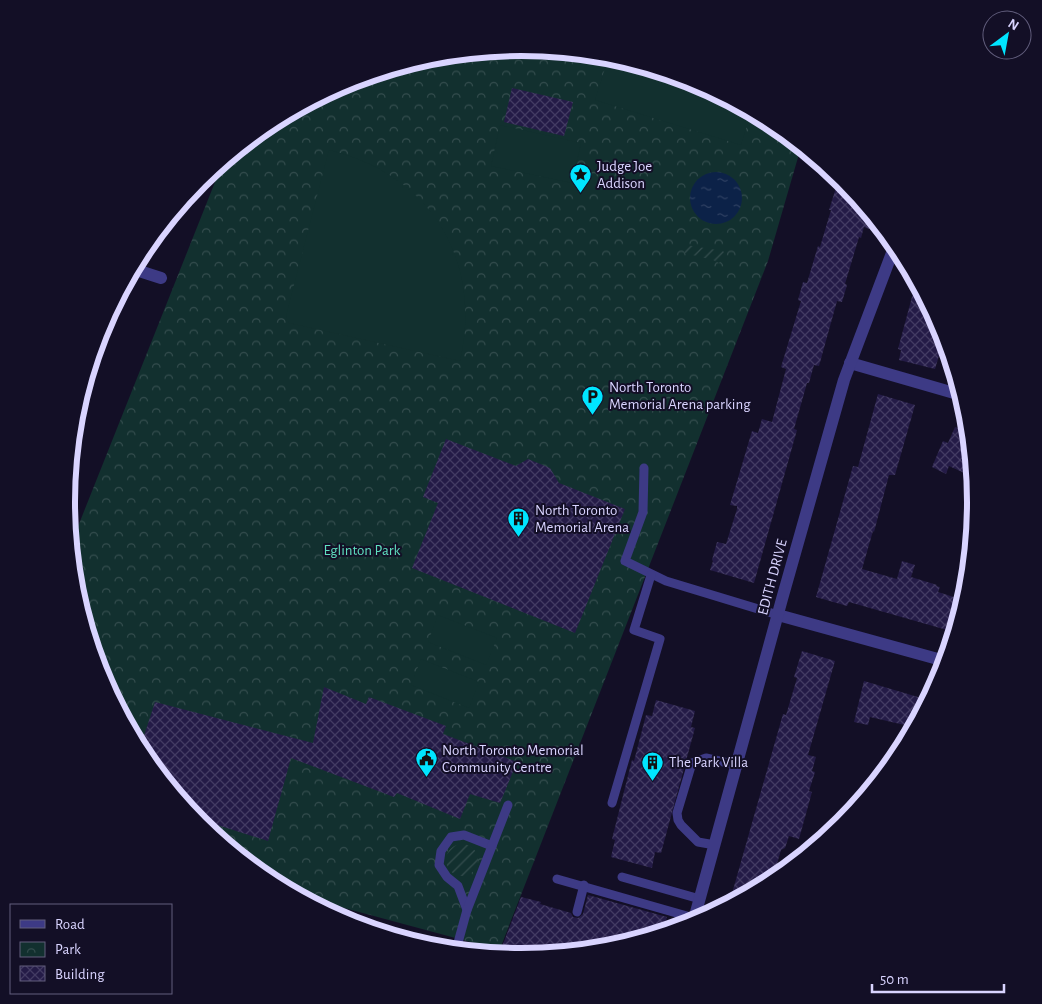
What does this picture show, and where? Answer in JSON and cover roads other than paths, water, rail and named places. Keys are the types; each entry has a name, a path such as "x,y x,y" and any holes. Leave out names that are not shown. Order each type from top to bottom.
{"street":[{"name":"EDITH DRIVE","path":"696,912 850,363 892,254"},
{"path":"140,271 161,278"},
{"path":"850,363 953,393"},
{"path":"778,615 938,659"}],"lane":[{"path":"644,468 643,512 625,561 635,568 666,582 778,615"},
{"path":"612,803 660,639 634,630 651,575"},
{"path":"715,845 698,842 681,825 677,813 692,763 706,758 737,765"},
{"path":"458,943 467,910 508,805"},
{"path":"467,910 458,886 447,877 439,865 440,851 451,837 464,836 492,846"},
{"path":"622,877 700,899"},
{"path":"557,879 584,885 684,917"},
{"path":"577,912 584,885"}],"water":[{"path":"711,172 721,172 735,179 742,193 742,203 735,217 721,224 711,224 701,220 694,213 690,203 690,193 694,183 701,176"}],"place":[{"name":"Judge Joe Addison","path":"581,194"},
{"name":"North Toronto Memorial Arena parking","path":"593,415"},
{"name":"North Toronto Memorial Arena","path":"519,538"},
{"name":"North Toronto Memorial Community Centre","path":"426,778"},
{"name":"The Park Villa","path":"653,781"}],"park label":[{"name":"Eglinton Park","path":"362,550"}]}
